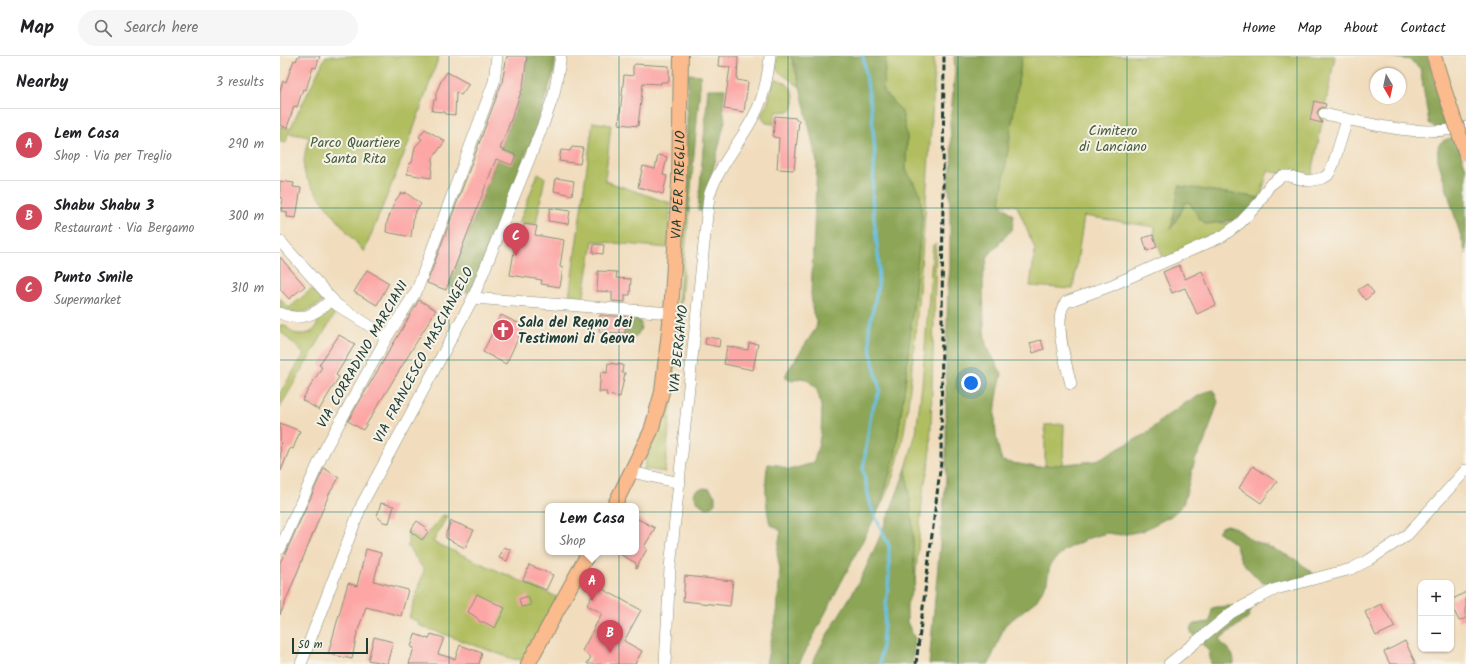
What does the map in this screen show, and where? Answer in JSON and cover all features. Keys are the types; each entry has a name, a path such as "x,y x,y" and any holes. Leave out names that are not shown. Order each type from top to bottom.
{"main road":[{"name":"VIA PER TREGLIO","path":"616,503 651,431 662,392 671,313 679,182 681,56"},
{"path":"1434,56 1466,154"},
{"path":"528,664 587,555"}],"street":[{"name":"VIA CORRADINO MARCIANI","path":"280,549 325,449 387,337 417,290 494,82 497,56"},
{"name":"VIA FRANCESCO MASCIANGELO","path":"301,664 362,504 473,298 543,125 554,94 561,56"},
{"name":"VIA BERGAMO","path":"665,662 670,568 709,196 716,178 757,111 766,86 770,56"},
{"path":"1324,114 1365,124 1425,132 1447,131 1466,127"},
{"path":"1071,384 1062,344 1060,313 1066,302 1110,286 1223,236 1240,223 1258,204 1269,186 1282,176 1288,176 1309,182 1328,175 1333,165 1347,120"},
{"path":"280,241 337,305 387,337"},
{"path":"473,298 671,313"},
{"path":"280,313 289,318 299,318 320,311 332,299"},
{"path":"1169,664 1231,613 1260,596 1276,589 1351,569 1369,560 1407,535 1466,470"},
{"path":"632,472 680,483"}],"green space":[{"name":"Parco Quartiere Santa Rita","path":"326,56 439,56 409,142 364,252 321,199 307,178 304,171 304,162 309,137 288,133 286,143 280,142 280,126 290,129"},
{"path":"528,56 556,56 554,72 532,139 470,293 449,286 524,86"},
{"path":"777,56 791,56 800,87 778,71 776,67"},
{"path":"791,56 886,56 883,91 902,112 907,137 906,170 920,194 922,218 905,385 895,456 879,509 799,664 766,664 777,613 780,569 777,553 781,531 770,524 766,485 768,464 778,465 789,470 813,463 820,437 822,419 820,401 817,391 813,385 806,379 800,378 792,381 785,378 787,372 816,328 817,323 813,313 811,294 817,163 796,68"},
{"path":"886,56 934,56 934,85 915,336 908,402 896,468 879,509 895,456 905,385 922,218 920,194 906,170 907,137 902,112 883,91"},
{"path":"954,56 1022,56 1000,203 1014,216 1012,229 988,256 983,278 984,331 986,345 1002,374 997,397 995,428 1002,461 1036,467 1095,461 1144,435 1182,405 1206,392 1214,390 1218,402 1205,441 1195,460 1183,505 1171,516 1142,531 1121,535 1107,533 1089,538 1065,550 1050,564 1047,582 1037,600 1005,625 989,664 929,664 946,478 946,361 948,287 950,269 950,198 948,182 952,163 950,123 955,71"},
{"name":"Cimitero di Lanciano","path":"1022,56 1335,56 1311,179 1268,171 1260,198 1179,186 1179,216 1186,202 1190,203 1201,218 1206,221 1236,226 1164,260 1154,234 1155,227 1084,216 1073,289 1030,286 1035,249 1017,206 1000,203"},
{"path":"1384,56 1427,56 1451,127 1435,128 1429,123 1420,68 1410,60"},
{"path":"688,74 701,75 689,211 685,210"},
{"path":"774,81 782,81 790,87 794,96 793,106 791,111 776,112 774,124 766,123 761,115 768,102"},
{"path":"708,89 725,89 723,107 725,121 703,210 698,210"},
{"path":"593,122 611,125 605,181 670,203 668,248 593,241 583,300 569,298"},
{"path":"1455,137 1466,168 1466,254 1438,160 1438,146 1445,140"},
{"path":"538,173 545,177 536,224 519,223"},
{"path":"1179,186 1260,198 1239,220 1206,224 1199,218 1190,203 1186,202 1171,229"},
{"path":"685,210 689,211 665,472 644,469 646,460 666,414 675,349"},
{"path":"936,244 930,459 923,492 915,584 912,519 906,468 916,433 922,385 933,245"},
{"path":"312,289 323,302 307,311 298,313 280,309 280,298 289,308"},
{"path":"330,308 336,312 280,407 280,393 304,354 280,331 280,325 285,325 293,333 303,334 312,332 316,327 319,314"},
{"path":"635,314 641,322 641,326 638,334 628,343 623,340 628,318"},
{"path":"1064,424 1063,465 1045,466 1045,425"},
{"path":"906,468 912,519 915,584 907,604 907,622 915,639 912,664 812,664 823,641 862,576 886,523"},
{"path":"705,488 710,489 715,496 715,503 709,508 699,503 694,493 696,490"},
{"path":"443,515 447,516 433,542 557,597 524,660 513,659 418,625 419,622 409,618 424,570 408,547 408,531 422,541"},
{"path":"1227,525 1236,528 1253,541 1295,559 1315,575 1276,584 1261,582 1241,561 1235,544 1218,532 1221,527"},
{"path":"1250,605 1251,610 1248,618 1219,639 1233,656 1234,664 1211,664 1209,651 1192,634 1190,628 1195,624 1210,622 1212,608"}],"building":[{"path":"298,56 320,56 316,68 313,67 306,90 303,89 297,107 294,106 287,128 280,125 280,91 283,81 286,82 294,60 296,61"},
{"path":"507,56 527,56 523,87 500,149 516,155 512,165 496,159 446,290 427,283 502,82"},
{"path":"719,56 738,56 737,80 748,82 744,112 724,109 730,67 718,66"},
{"path":"635,64 669,66 669,82 661,82 661,84 643,83 638,126 619,124 624,75 633,76 633,66"},
{"path":"447,72 469,84 461,95 456,92 455,115 445,114 445,112 432,111 434,100 436,100 436,93"},
{"path":"1314,101 1326,104 1325,107 1319,109 1317,113 1322,123 1310,120"},
{"path":"775,116 796,118 796,120 799,120 794,170 777,169 779,138 773,137"},
{"path":"425,129 445,141 433,158 431,178 407,174 409,163 412,163 415,147 422,139 419,137"},
{"path":"572,147 583,148 580,164 559,161 561,150 570,151"},
{"path":"658,155 667,157 663,175 667,176 663,194 638,187 643,166 655,169"},
{"path":"556,178 574,181 572,195 554,191"},
{"path":"280,181 294,183 293,187 301,188 296,218 287,217 287,212 281,211 283,199 280,198"},
{"path":"405,192 421,204 414,214 411,237 386,232 387,222 395,201 401,193 404,194"},
{"path":"550,208 570,211 568,224 548,221"},
{"path":"524,224 537,226 535,235 564,240 560,267 563,268 560,287 541,284 542,280 510,275 516,240 518,241 520,229 524,229"},
{"path":"1153,235 1157,247 1147,251 1143,238"},
{"path":"594,244 604,245 603,254 593,253"},
{"path":"280,257 305,286 289,299 280,289"},
{"path":"1179,265 1185,279 1202,271 1216,305 1197,314 1185,288 1172,293 1163,272"},
{"path":"367,270 389,283 377,305 354,292"},
{"path":"598,271 617,272 616,278 631,279 630,295 625,295 625,302 612,301 612,292 597,291"},
{"path":"1367,284 1374,293 1365,300 1358,290"},
{"path":"419,300 436,310 363,430 348,421"},
{"path":"501,315 524,326 506,364 483,352"},
{"path":"600,315 626,317 625,333 599,332"},
{"path":"339,335 355,344 336,375 339,377 319,410 302,400 322,367 319,365"},
{"path":"706,337 720,339 719,347 705,344"},
{"path":"1041,340 1044,349 1033,353 1030,343"},
{"path":"749,343 758,344 753,370 724,364 727,346 748,350"},
{"path":"608,363 623,365 622,373 625,373 620,397 606,395 607,392 599,392 601,372 607,373"},
{"path":"280,423 300,431 293,449 290,448 281,471"},
{"path":"1253,466 1277,482 1261,503 1239,488"},
{"path":"324,468 339,478 329,494 280,615 280,562"},
{"path":"381,503 394,506 389,523 383,522 377,516"},
{"path":"639,520 655,528 644,547 647,549 636,569 636,563 621,555 639,555"},
{"path":"417,521 426,527 425,529 428,532 422,540 410,531"},
{"path":"451,521 474,530 465,548 446,538 446,533"},
{"path":"504,547 511,550 507,561 499,558"},
{"path":"366,549 381,553 374,581 408,590 401,616 366,607 357,633 352,659 328,654 348,583 357,586"},
{"path":"529,565 553,575 546,590 523,580"},
{"path":"685,576 733,581 730,606 683,601"},
{"path":"597,586 641,610 624,641 642,651 635,664 587,664 591,657 582,651 602,613 587,605"},
{"path":"1466,592 1466,618 1459,621 1454,610 1454,598"},
{"path":"477,594 505,608 495,628 484,622 480,622 476,617 468,612"},
{"path":"528,596 531,605 521,607 519,599"},
{"path":"1381,604 1395,627 1376,636 1365,612"},
{"path":"415,634 429,639 431,634 444,638 438,654 455,659 460,645 482,653 479,664 409,664 414,648 411,647"},
{"path":"374,637 393,642 387,664 368,660"},
{"path":"1405,641 1416,664 1390,664 1384,652"}],"waterway":[{"path":"863,56 872,115 875,155 872,199 879,263 878,287 869,328 871,353 880,390 871,413 863,470 871,507 889,546 889,575 880,664"}],"railway":[{"path":"916,664 941,462 944,56"}],"place":[{"name":"Punto Smile","path":"516,256"},
{"name":"Sala del Regno dei Testimoni di Geova","path":"503,330"},
{"name":"Lem Casa","path":"592,601"},
{"name":"Shabu Shabu 3","path":"610,653"}]}
